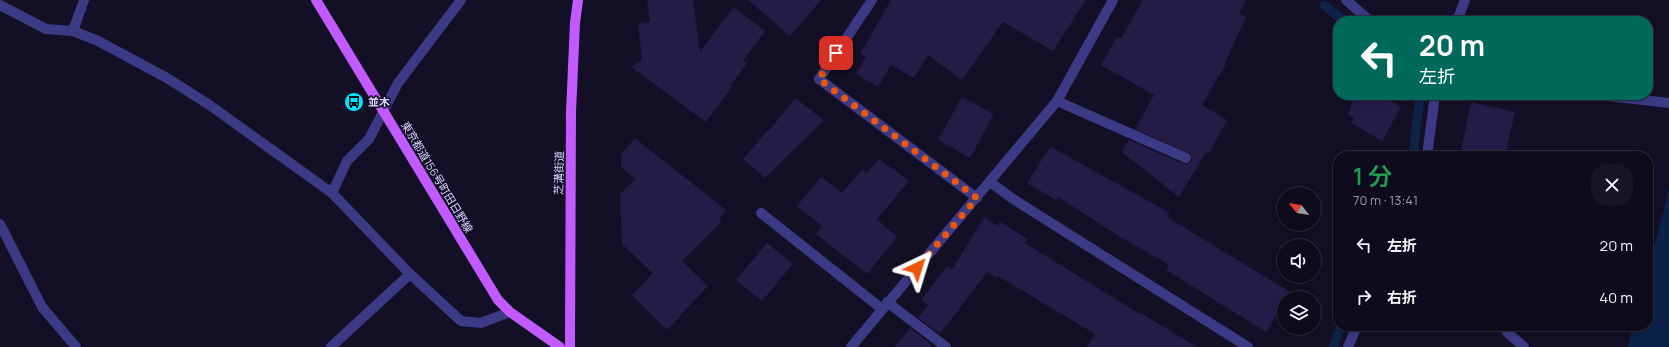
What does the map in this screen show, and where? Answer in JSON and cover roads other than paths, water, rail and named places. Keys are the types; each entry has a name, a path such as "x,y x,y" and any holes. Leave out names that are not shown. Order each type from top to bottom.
{"main road":[{"name":"東京都道156号町田日野線","path":"316,0 498,300 510,312 560,347"},
{"name":"芝溝街道","path":"570,347 571,112 575,23 578,0"}],"street":[{"path":"73,32 84,0"},
{"path":"332,193 347,161 369,139 398,83 461,0"},
{"path":"872,0 819,79 977,198"},
{"path":"851,347 1057,101 1113,0"},
{"path":"1346,0 1364,16"},
{"path":"1459,16 1465,0"},
{"path":"0,5 46,29 73,32 98,41 167,78 208,104 332,193 410,274 461,321 480,323 510,312"},
{"path":"1428,151 1434,100"},
{"path":"1644,100 1669,103"},
{"path":"1057,101 1186,158"},
{"path":"990,182 1013,199 1248,347"},
{"path":"762,213 885,306 946,347"},
{"path":"0,224 42,307 76,347"},
{"path":"331,347 410,274"},
{"path":"1348,347 1355,331"},
{"path":"1507,331 1524,347"}],"water":[{"path":"1669,189 1669,347 1628,347 1632,331 1653,331 1653,251"}],"waterway":[{"path":"1324,5 1338,16"},
{"path":"1414,151 1419,100"},
{"path":"1333,347 1339,331"}],"place":[{"name":"並木","path":"354,102"}]}
